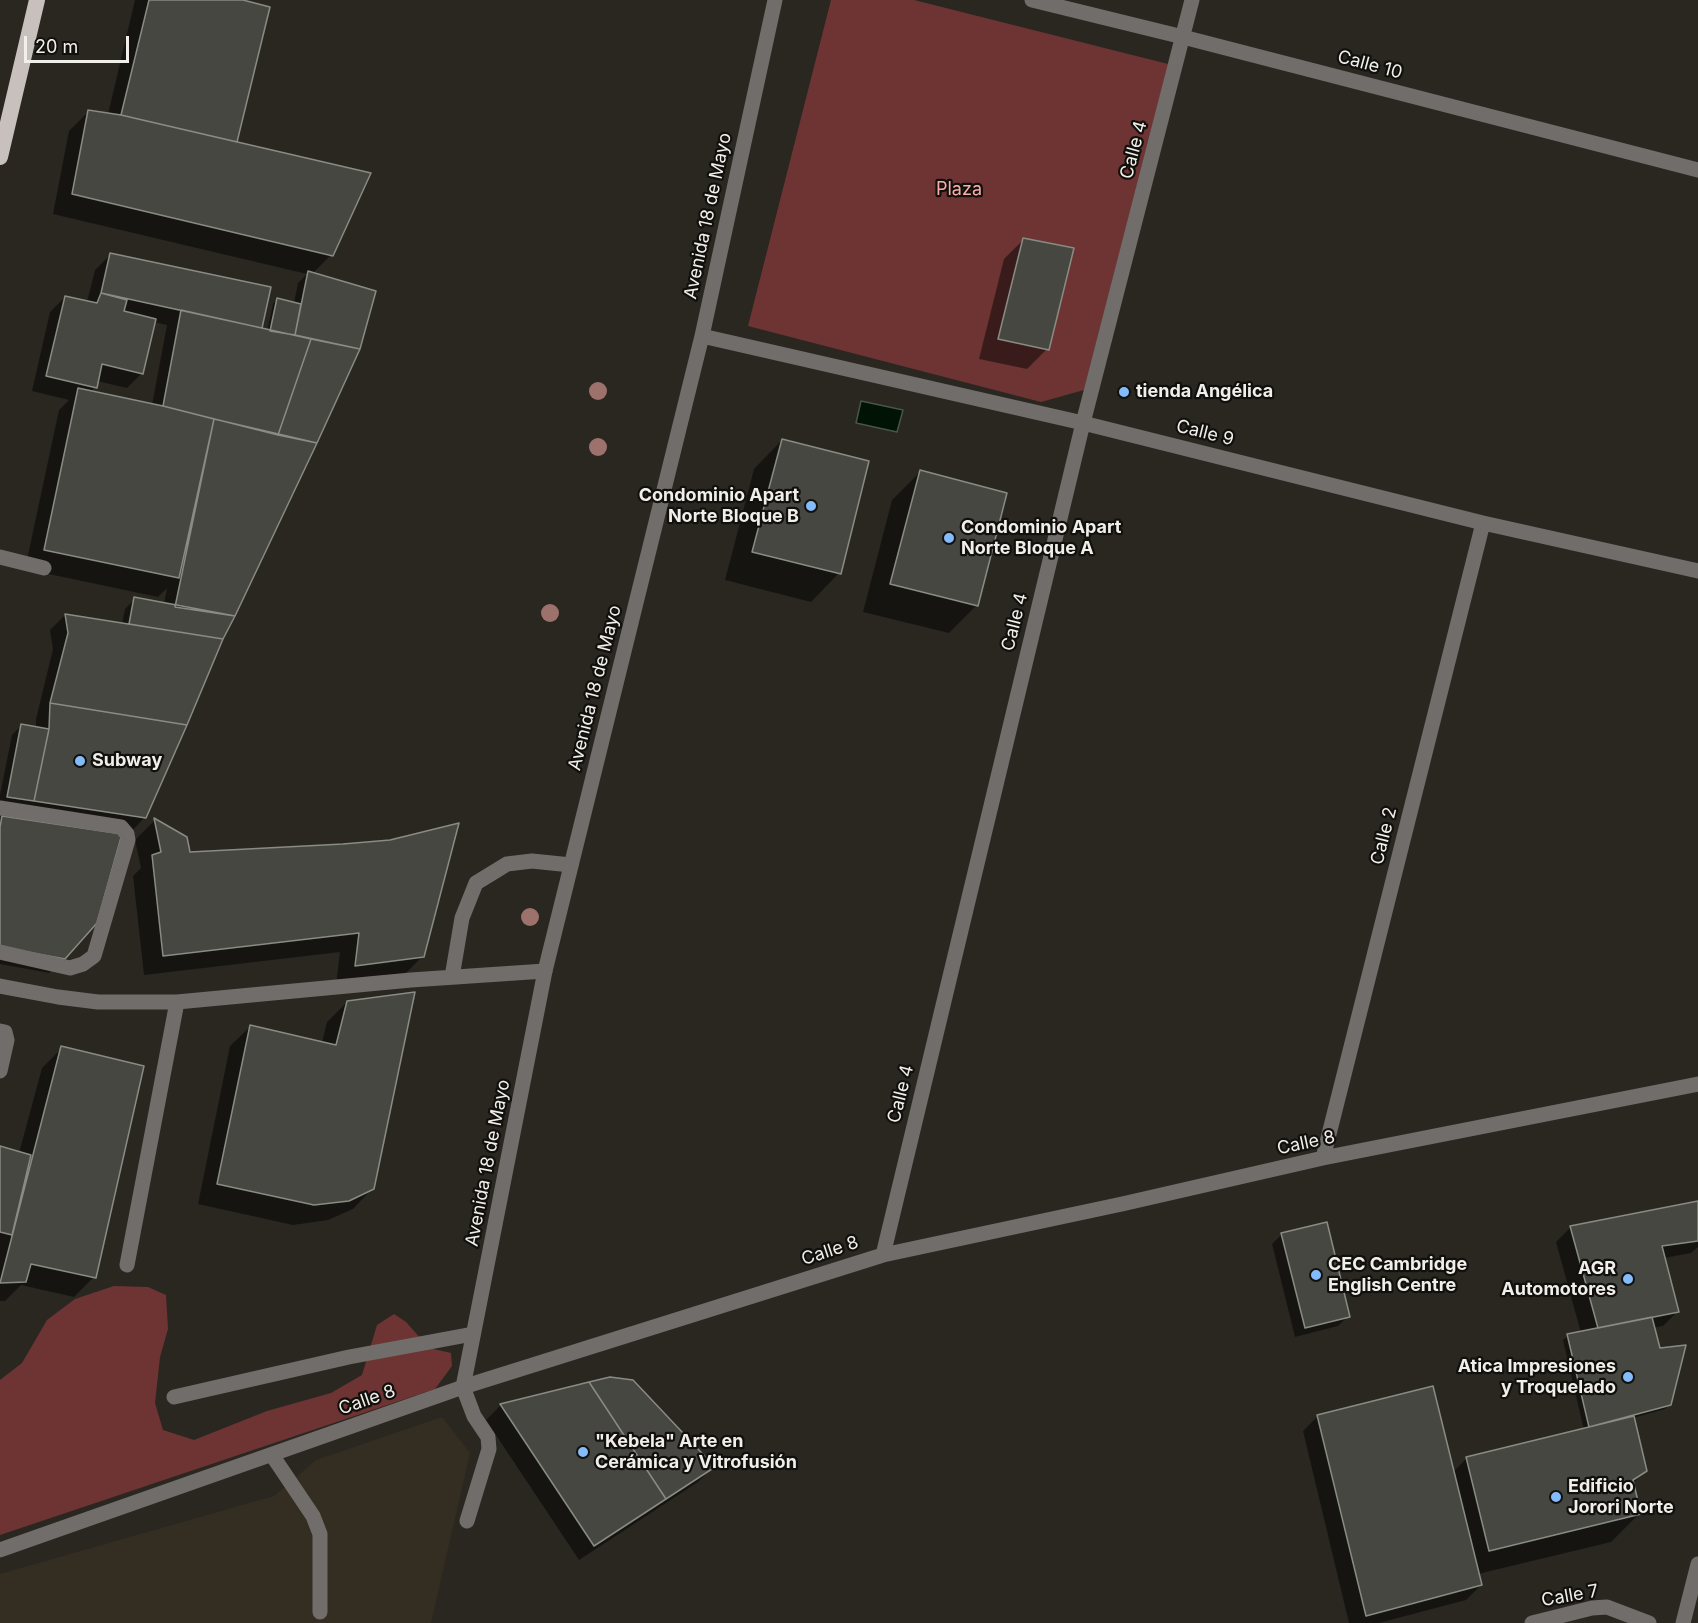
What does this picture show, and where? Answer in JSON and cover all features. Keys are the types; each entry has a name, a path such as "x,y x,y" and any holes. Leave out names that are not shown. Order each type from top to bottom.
{"highway":[{"path":"0,157 37,0"}],"street":[{"name":"Avenida 18 de Mayo","path":"463,1387 545,971 702,336 775,0"},
{"name":"Calle 10","path":"1032,0 1698,170"},
{"name":"Calle 4","path":"883,1255 1083,423 1192,0"},
{"name":"Calle 9","path":"702,336 1083,423 1483,523 1698,571"},
{"name":"Calle 2","path":"1323,1158 1483,523"},
{"path":"0,557 44,568"},
{"path":"0,808 121,827 129,840 94,956 83,964 70,968 0,952"},
{"path":"452,977 462,918 476,884 507,864 532,861 571,865"},
{"path":"0,986 98,1002 177,1002 452,977 545,971"},
{"path":"127,1265 177,1002"},
{"path":"0,1030 5,1032 7,1040 0,1071"},
{"name":"Calle 8","path":"0,1550 463,1387 883,1255 1111,1207 1323,1158 1698,1084"},
{"path":"174,1397 349,1357 474,1334"},
{"path":"463,1387 474,1416 488,1437 489,1449 467,1521"},
{"path":"272,1455 313,1516 320,1534 320,1612"},
{"path":"1683,1623 1696,1583 1698,1564"},
{"name":"Calle 7","path":"1532,1623 1592,1608 1607,1607 1649,1623"}],"shaded area":[{"path":"861,401 903,410 897,432 856,423"},
{"path":"442,1417 470,1453 431,1623 0,1623 0,1574 274,1496 316,1460"}],"green space":[{"name":"Plaza","path":"831,0 914,0 1168,64 1084,390 1041,402 748,326"},
{"path":"114,1286 148,1287 166,1295 168,1329 160,1357 155,1403 163,1430 194,1440 267,1411 331,1393 362,1375 377,1325 394,1314 406,1322 429,1348 451,1353 452,1366 435,1389 0,1535 0,1380 22,1363 47,1320 75,1299"}],"building":[{"path":"149,0 243,0 270,7 237,142 121,115"},
{"path":"88,110 121,115 371,173 333,256 72,194"},
{"path":"1023,238 1074,248 1049,350 998,339"},
{"path":"110,253 271,287 262,328 101,293"},
{"path":"308,271 376,291 360,349 295,335"},
{"path":"101,293 127,300 124,311 156,319 143,374 102,364 97,388 46,376 65,296 97,303"},
{"path":"277,298 301,304 295,335 270,331"},
{"path":"181,310 311,339 278,435 163,406"},
{"path":"311,339 360,349 317,443 278,435"},
{"path":"78,388 214,419 179,578 44,550"},
{"path":"214,419 317,443 235,616 175,607"},
{"name":"Condominio Apart Norte Bloque B","path":"782,439 869,461 841,574 752,552"},
{"name":"Condominio Apart Norte Bloque A","path":"920,470 1007,493 978,606 890,584"},
{"path":"134,597 235,616 223,639 129,624"},
{"path":"65,614 223,639 187,725 50,703 68,633"},
{"path":"50,703 187,725 146,818 34,801 49,729"},
{"path":"21,724 49,729 34,801 7,797"},
{"path":"2,816 122,834 97,923 65,959 0,947 0,827"},
{"path":"154,818 187,837 190,852 390,840 459,823 424,957 355,966 359,933 163,956 152,855 161,852"},
{"path":"415,992 374,1189 349,1201 314,1205 217,1184 250,1025 336,1045 347,1001"},
{"path":"61,1046 144,1066 96,1278 31,1264 26,1282 0,1283"},
{"path":"0,1146 31,1155 12,1235 0,1232"},
{"name":"AGR Automotores","path":"1698,1201 1698,1241 1662,1246 1679,1312 1598,1328 1570,1226"},
{"name":"CEC Cambridge English Centre","path":"1327,1222 1350,1317 1305,1328 1281,1233"},
{"name":"Atica Impresiones y Troquelado","path":"1652,1317 1660,1348 1686,1345 1671,1405 1589,1427 1567,1334"},
{"path":"610,1377 633,1380 715,1467 666,1499 589,1382"},
{"name":"\"Kebela\" Arte en Cerámica y Vitrofusión","path":"589,1382 666,1499 594,1546 500,1404"},
{"path":"1433,1386 1482,1585 1366,1616 1317,1415"},
{"name":"Edificio Jorori Norte","path":"1634,1416 1647,1471 1633,1480 1641,1514 1489,1551 1466,1457"}],"place":[{"name":"tienda Angélica","path":"1124,392"},
{"name":"Condominio Apart Norte Bloque B","path":"811,506"},
{"name":"Condominio Apart Norte Bloque A","path":"949,538"},
{"name":"Subway","path":"80,761"},
{"name":"CEC Cambridge English Centre","path":"1316,1275"},
{"name":"AGR Automotores","path":"1628,1279"},
{"name":"Atica Impresiones y Troquelado","path":"1628,1377"},
{"name":"\"Kebela\" Arte en Cerámica y Vitrofusión","path":"583,1452"},
{"name":"Edificio Jorori Norte","path":"1556,1497"}]}
